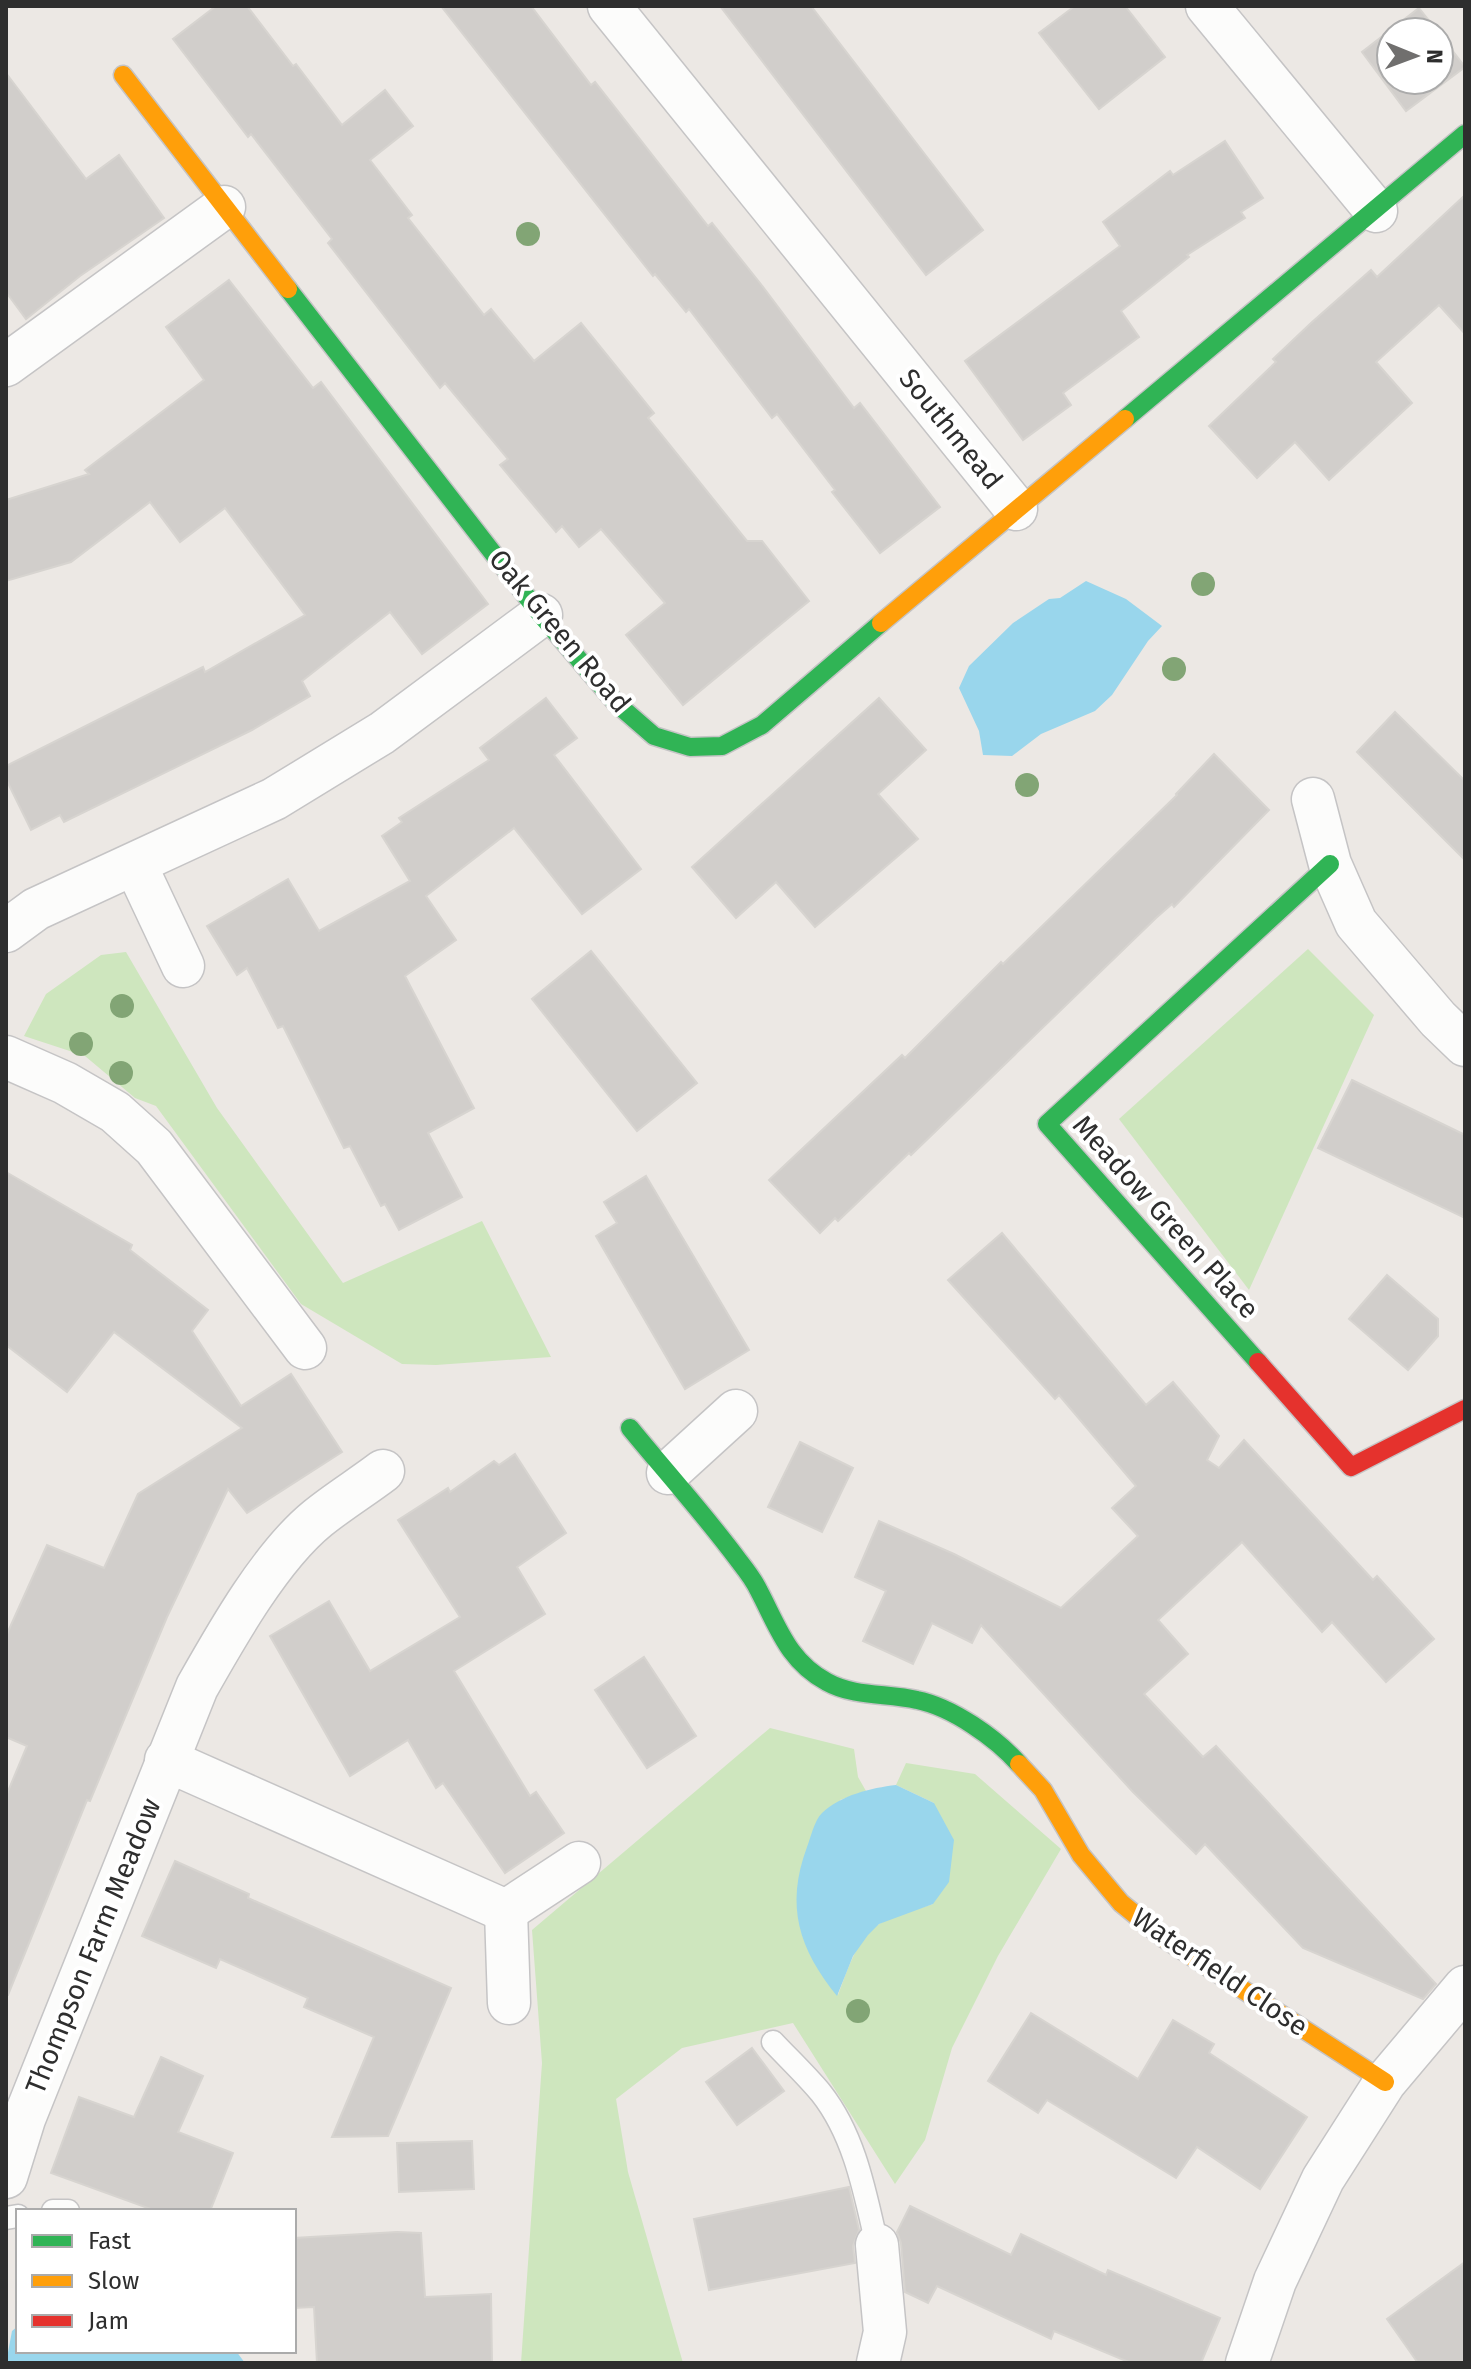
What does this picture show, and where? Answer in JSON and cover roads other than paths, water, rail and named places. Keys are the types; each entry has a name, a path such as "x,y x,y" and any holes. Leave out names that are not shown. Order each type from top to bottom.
{"street":[{"name":"Southmead","path":"609,6 1016,509 1465,134"},
{"path":"1207,6 1376,211"},
{"name":"Oak Green Road","path":"123,75 541,615 616,703 654,736 690,747 722,746 762,725 1016,509"},
{"path":"6,365 224,207"},
{"path":"6,931 36,909 274,799 382,733 541,615"},
{"path":"1313,799 1330,864 1356,923 1438,1019 1465,1045"},
{"path":"135,864 183,966"},
{"name":"Meadow Green Place","path":"1330,864 1047,1124 1351,1467 1465,1409"},
{"path":"6,1057 65,1083 115,1112 154,1147 305,1348"},
{"path":"668,1473 736,1411"},
{"name":"Waterfield Close","path":"630,1428 736,1557 758,1588 780,1637 802,1663 828,1683 867,1694 919,1700 966,1721 1005,1748 1043,1790 1081,1855 1121,1903 1165,1939 1385,2082"},
{"name":"Thompson Farm Meadow","path":"6,2177 24,2119 197,1687 232,1627 280,1560 316,1519 383,1471"},
{"name":"Thompson Farm Meadow","path":"166,1760 506,1911"},
{"path":"509,2003 506,1911 579,1863"},
{"path":"1247,2363 1275,2281 1323,2179 1385,2082 1465,1987"},
{"path":"877,2245 885,2332 878,2363"}],"lane":[{"path":"773,2042 822,2094 845,2134 858,2165 877,2245"}],"water":[{"path":"1086,581 1126,599 1162,626 1148,641 1112,695 1095,711 1041,734 1012,756 983,755 979,731 959,688 969,666 1013,623 1049,599 1060,598"},
{"path":"896,1785 934,1803 954,1840 949,1882 933,1904 879,1924 868,1935 853,1956 837,1996 805,1944 797,1908 800,1868 822,1813 838,1801 857,1793"},
{"path":"16,2328 16,2353 238,2353 245,2363 6,2363 12,2331"}]}
